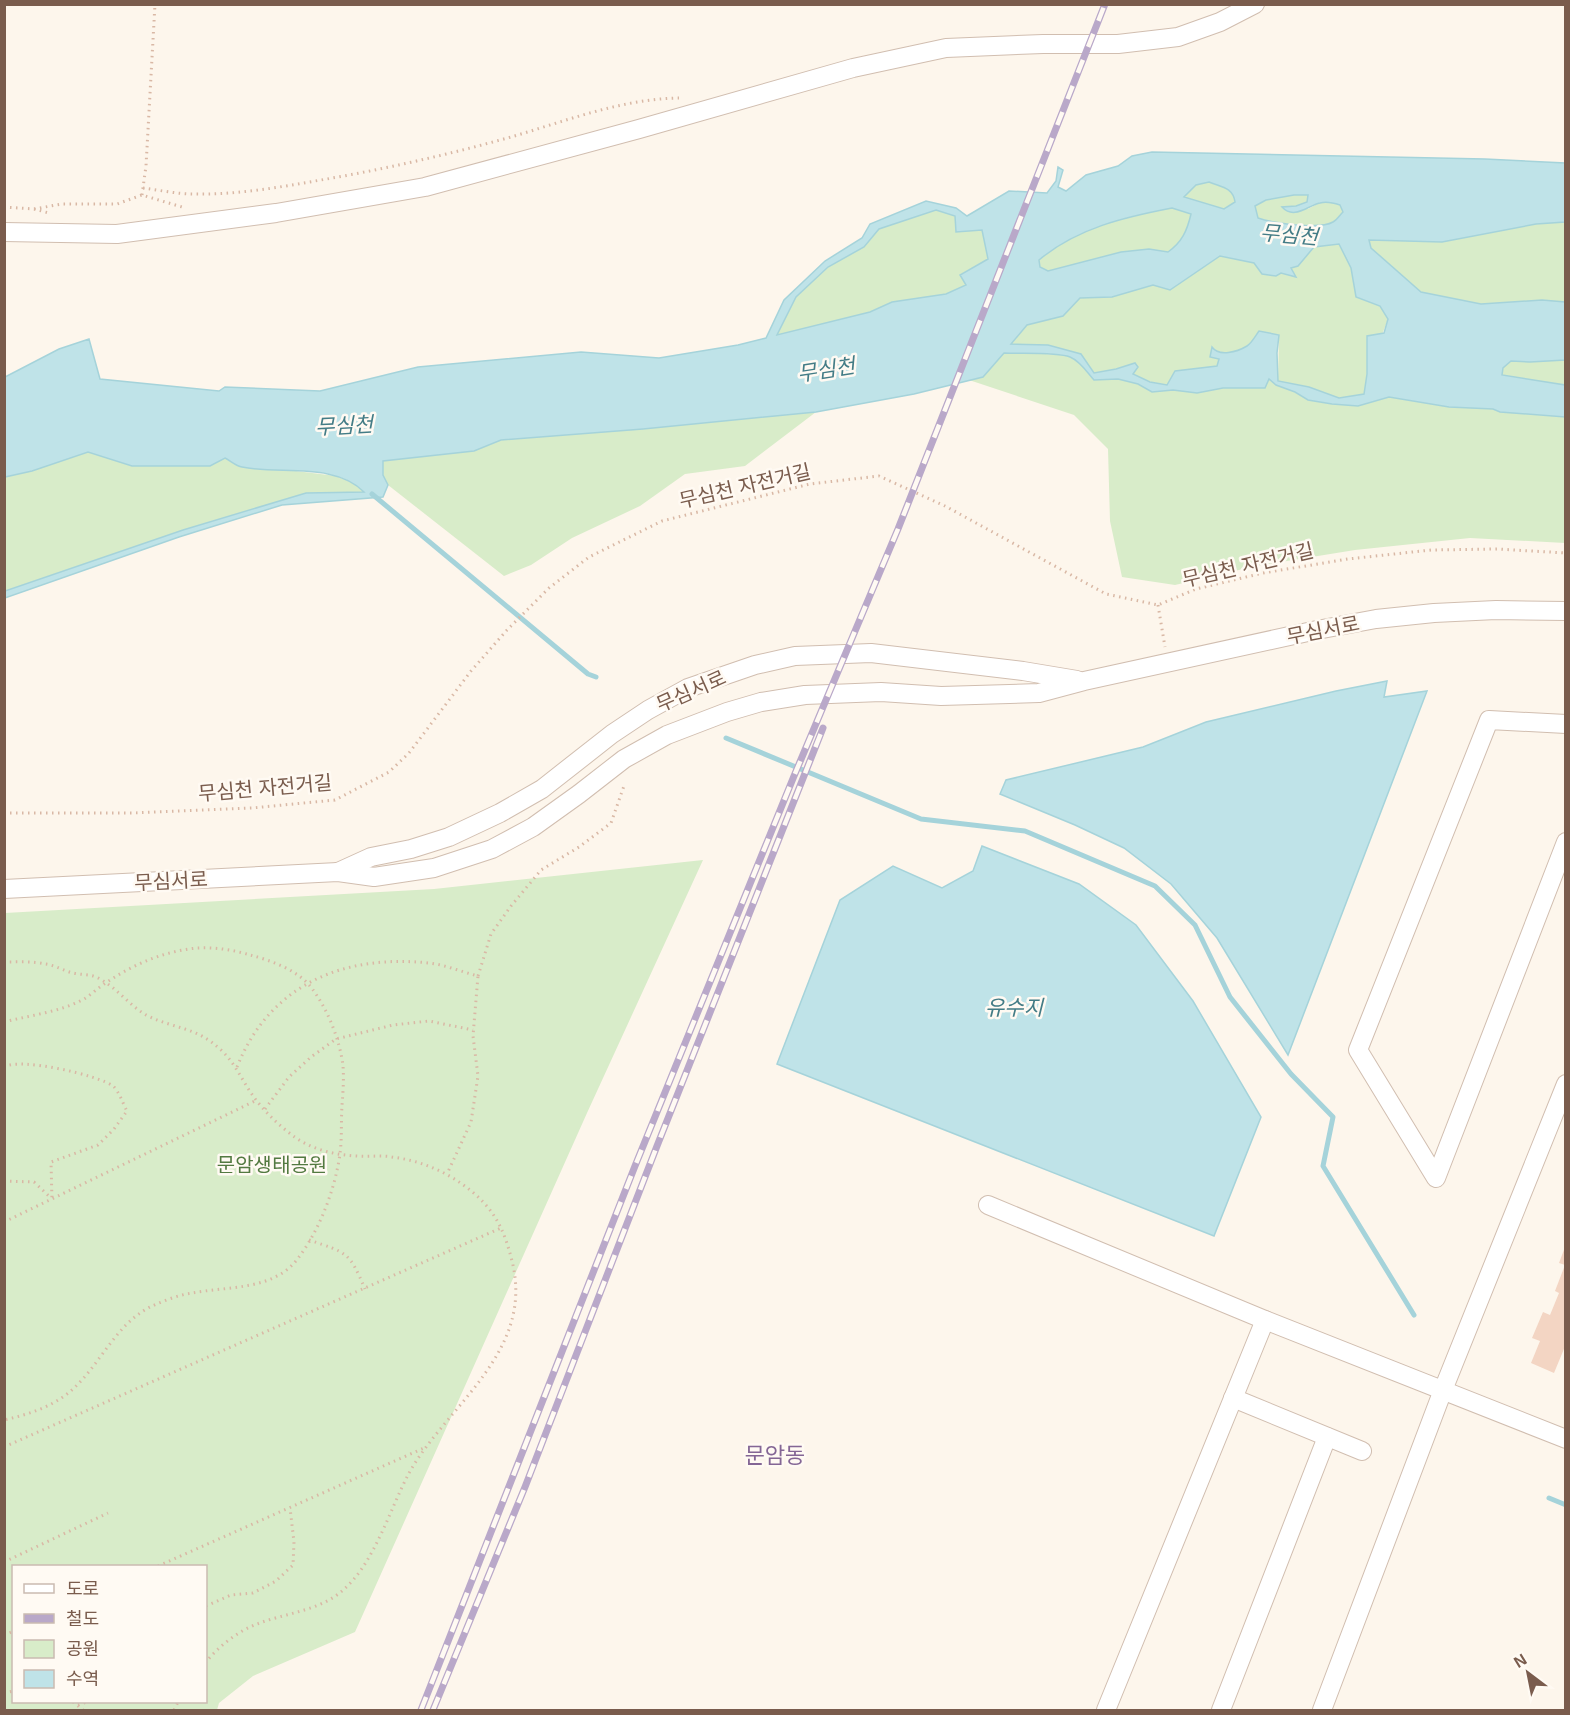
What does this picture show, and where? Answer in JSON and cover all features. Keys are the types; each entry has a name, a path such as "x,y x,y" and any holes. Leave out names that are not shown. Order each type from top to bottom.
{"street":[{"path":"4,232 117,234 276,213 425,187 853,68 946,48 1118,44 1178,37 1220,22 1255,4"},
{"name":"무심서로","path":"4,889 338,872 374,877 434,868 492,849 533,827 624,759 667,735 727,712 761,702 805,695 859,693 941,696 1039,693 1084,681 1376,619 1496,610 1566,611"},
{"name":"무심서로","path":"338,872 371,857 411,849 448,837 500,813 542,789 612,734 648,710 688,688 755,665 795,656 871,653 1084,681"},
{"path":"1566,724 1489,720 1358,1050 1436,1178 1566,842"},
{"path":"1322,1710 1443,1390 1566,1084"},
{"path":"988,1204 1265,1320 1566,1439"},
{"path":"1106,1710 1265,1320"},
{"path":"1233,1398 1362,1451"},
{"path":"1221,1710 1327,1437"}],"path":[{"path":"142,195 146,166 154,4"},
{"path":"143,188 191,195 240,193 296,184 427,158 508,138 605,109 656,98 689,97"},
{"path":"34,209 62,204 117,204 142,195 188,208"},
{"name":"무심천 자전거길","path":"4,813 133,813 252,808 335,800 389,772 409,753 471,671 507,630 549,588 589,557 662,521 810,484 879,476 945,506 1106,594 1158,605 1196,589 1263,573 1348,559 1442,550 1497,549 1566,554"},
{"path":"1158,605 1168,664"},
{"path":"447,1174 471,1122 478,1076 473,1030 478,976 491,934 541,870 579,847 611,823 625,783"},
{"path":"4,1022 63,1008 85,998 131,967 152,959 186,950 214,948 263,958 298,975 322,1006 331,1024 343,1066 340,1154 321,1216 299,1258 277,1276 244,1287 191,1293 149,1308 130,1320 67,1394 26,1415 4,1420"},
{"path":"4,962 45,964 76,974 95,976 146,1015 207,1037 237,1068 257,1100 278,1125 302,1143 331,1153 390,1156 416,1161 447,1174 460,1182 492,1212 505,1235 516,1279 515,1307 502,1346 481,1381 438,1429 425,1448 409,1474 358,1574 342,1592 320,1605 254,1625 214,1652 207,1661"},
{"path":"237,1068 252,1036 273,1010 306,983 363,963 431,964 478,976"},
{"path":"265,1109 289,1077 311,1056 336,1039 393,1025 429,1021 473,1030"},
{"path":"4,1067 9,1064 33,1063 92,1078 114,1087 127,1111 98,1145 51,1162 52,1200"},
{"path":"4,1222 257,1100"},
{"path":"4,1181 34,1182 52,1200"},
{"path":"4,1447 501,1228"},
{"path":"309,1240 346,1255 354,1263 365,1289"},
{"path":"160,1565 425,1448"},
{"path":"207,1606 231,1594 254,1593 276,1581 293,1565 294,1542 290,1508"},
{"path":"4,1562 108,1513"},
{"path":"76,1703 83,1710"},
{"path":"78,1705 82,1703"}],"green space":[{"path":"1209,182 1229,190 1235,202 1224,209 1183,197 1196,184"},
{"path":"1308,195 1307,202 1282,207 1308,209 1319,203 1332,202 1340,205 1344,212 1333,222 1307,226 1258,218 1254,206 1266,200"},
{"path":"1172,208 1191,214 1184,236 1168,252 1122,253 1048,271 1040,267 1039,260 1085,232 1137,215"},
{"path":"936,210 955,216 982,230 988,259 961,274 967,285 946,294 892,302 870,312 776,336 796,297 828,267 864,247 879,229"},
{"path":"1565,222 1565,302 1542,300 1481,304 1421,292 1371,248 1369,239 1442,242 1536,224"},
{"path":"1339,244 1351,268 1356,297 1380,306 1388,319 1367,374 1364,394 1339,398 1309,387 1278,381 1279,335 1259,331 1251,342 1237,351 1220,352 1212,348 1219,359 1218,366 1175,371 1167,385 1151,382 1132,374 1135,363 1094,373 1081,354 1010,345 1027,325 1063,316 1080,298 1112,297 1153,285 1170,290 1220,256 1254,263 1295,276 1291,268 1298,266 1314,247"},
{"path":"1004,353 1070,357 1080,364 1094,380 1117,379 1138,384 1152,392 1173,390 1197,393 1223,388 1264,388 1269,379 1276,385 1308,400 1332,404 1358,406 1389,397 1449,407 1565,417 1565,543 1470,538 1355,550 1256,566 1175,585 1122,577 1110,521 1108,449 1074,415 969,380 983,377"},
{"path":"1565,360 1565,385 1501,375 1503,368 1510,361 1530,362"},
{"path":"816,412 745,466 685,474 640,506 572,538 531,565 504,576 388,485 383,476 383,461 474,451 501,440"},
{"path":"88,452 132,466 210,466 225,458 241,467 336,476 356,484 365,493 306,493 183,530 5,591 4,477 32,471"},
{"name":"문암생태공원","path":"703,860 355,1632 253,1676 219,1703 217,1710 5,1710 5,913 434,889"}],"water":[{"name":"무심천","path":"1152,152 1485,159 1565,163 1565,222 1536,224 1442,242 1369,240 1371,248 1421,292 1481,304 1542,300 1565,302 1565,360 1511,361 1503,368 1502,375 1565,385 1565,417 1449,407 1389,397 1358,406 1332,404 1308,400 1276,385 1269,379 1265,388 1223,388 1197,393 1173,390 1152,392 1138,384 1118,379 1094,380 1074,359 1064,355 1004,353 983,377 914,394 816,412 501,440 474,451 383,461 383,475 388,485 383,497 282,505 179,537 5,598 5,591 183,530 306,493 364,492 352,483 323,473 242,467 225,458 210,466 132,466 88,452 32,471 5,477 5,377 59,349 89,339 100,379 219,391 225,387 320,391 418,367 581,352 659,358 738,345 766,338 784,300 825,261 862,238 870,224 926,201 956,208 967,216 1009,191 1047,193 1056,181 1058,167 1063,170 1058,187 1066,191 1086,175 1118,166 1132,156","holes":["1209,182 1229,190 1235,202 1224,209 1184,197 1196,185","1308,195 1307,202 1282,207 1287,211 1296,212 1328,202 1340,205 1343,212 1334,221 1326,224 1307,226 1285,224 1258,218 1255,206 1266,200","1172,208 1191,214 1183,236 1168,252 1149,249 1121,252 1048,271 1040,267 1039,260 1085,232 1119,220","936,210 955,216 956,232 982,230 988,259 960,275 966,285 946,294 892,302 870,312 777,335 796,297 828,267 864,247 879,229","1339,244 1351,268 1356,297 1380,306 1388,319 1384,333 1367,336 1367,374 1364,394 1339,398 1309,387 1278,381 1279,335 1259,331 1249,345 1238,350 1224,353 1212,347 1210,357 1219,359 1217,366 1175,371 1167,385 1150,382 1133,374 1138,367 1135,363 1094,373 1081,354 1048,345 1011,344 1027,325 1063,316 1080,298 1112,297 1153,285 1170,290 1220,256 1254,263 1262,274 1276,276 1281,273 1296,277 1291,268 1298,266 1314,247"]},
{"path":"1387,681 1384,697 1427,691 1288,1055 1217,938 1171,884 1124,848 1000,794 1006,780 1143,747 1206,722"},
{"name":"유수지","path":"982,846 1079,884 1136,925 1193,1001 1261,1117 1214,1236 777,1064 840,900 893,866 942,888 973,871"}],"building":[{"path":"1565,1247 1566,1344 1554,1373 1531,1363 1540,1341 1532,1338 1543,1312 1550,1315 1559,1293 1555,1291 1565,1265 1559,1263"}],"waterway":[{"path":"372,494 588,674 596,677"},
{"path":"726,738 921,819 1025,831 1155,886 1195,925 1230,997 1291,1074 1333,1117 1323,1166 1414,1315"},
{"path":"1549,1498 1566,1505"}],"railway":[{"path":"421,1710 635,1166 794,776 898,529 1105,4"},
{"path":"433,1710 525,1487 823,728"}],"district":[{"name":"문암동","path":"775,1455"}]}
